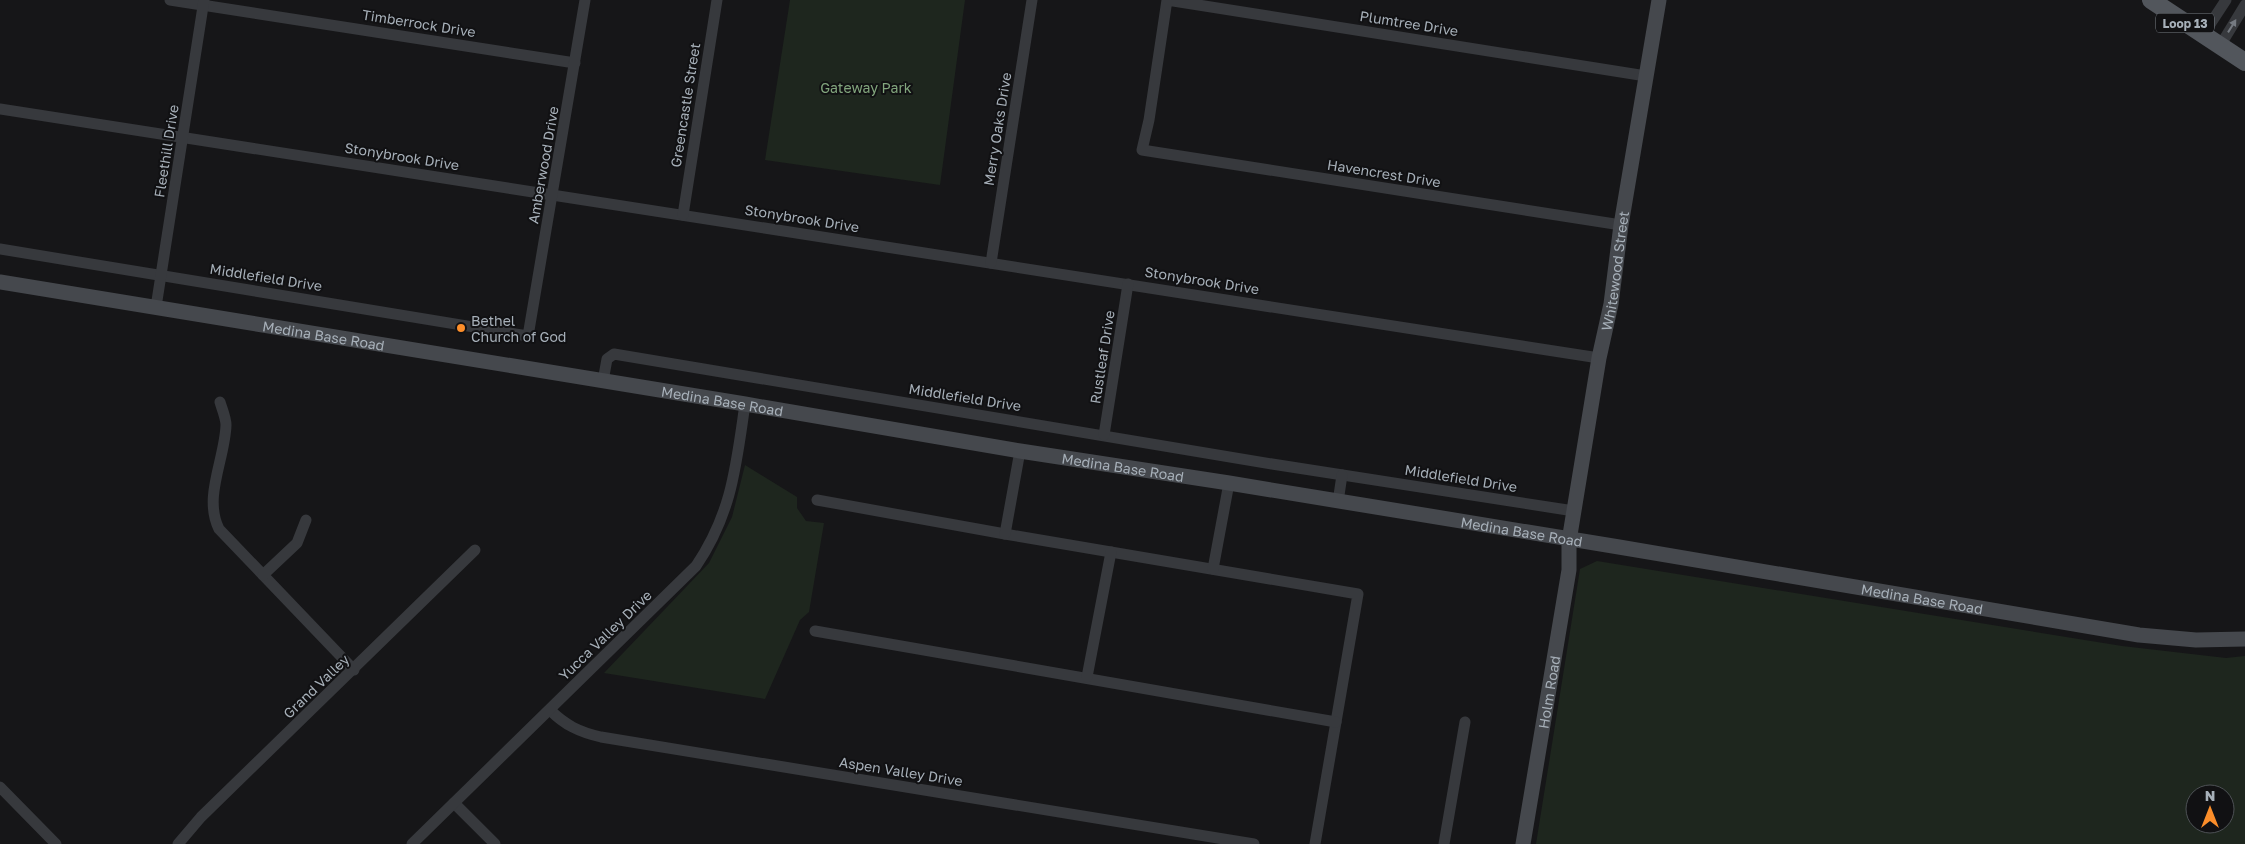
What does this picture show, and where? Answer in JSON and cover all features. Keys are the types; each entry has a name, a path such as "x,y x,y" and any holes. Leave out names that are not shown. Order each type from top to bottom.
{"main road":[{"name":"Loop 13","path":"2151,0 2245,62"}],"street":[{"name":"Timberrock Drive","path":"170,0 203,2 575,63"},
{"name":"Amberwood Drive","path":"528,336 585,0"},
{"name":"Greencastle Street","path":"683,215 717,0"},
{"name":"Merry Oaks Drive","path":"991,263 1032,0"},
{"name":"Plumtree Drive","path":"1167,0 1646,76"},
{"name":"Havencrest Drive","path":"1167,0 1150,120 1142,150 1621,225"},
{"name":"Whitewood Street","path":"1569,541 1599,358 1611,304 1621,225 1659,0"},
{"path":"2203,35 2226,0"},
{"name":"Fleethill Drive","path":"156,307 203,2"},
{"path":"2220,46 2245,5"},
{"name":"Stonybrook Drive","path":"0,109 1599,358"},
{"name":"Middlefield Drive","path":"0,249 528,336"},
{"name":"Medina Base Road","path":"0,282 746,404 1020,451 1229,483 2139,635 2196,640 2245,639"},
{"name":"Rustleaf Drive","path":"1104,435 1128,284"},
{"name":"Middlefield Drive","path":"603,381 607,359 614,354 1342,475 1574,511"},
{"path":"220,402 226,424 214,494 215,520 219,529 354,670"},
{"name":"Yucca Valley Drive","path":"412,844 690,572 708,548 720,525 729,500 746,404"},
{"path":"1005,534 1020,451"},
{"path":"1338,502 1342,475"},
{"path":"1213,569 1229,483"},
{"path":"817,500 1358,594 1316,844"},
{"path":"263,575 297,543 306,520"},
{"name":"Holm Road","path":"1522,844 1569,570 1569,541"},
{"name":"Grand Valley","path":"178,844 201,817 475,550"},
{"path":"1087,677 1111,552"},
{"path":"815,631 1336,722"},
{"name":"Aspen Valley Drive","path":"550,710 563,723 573,729 601,737 1220,841 1254,844"},
{"path":"1444,844 1465,722"},
{"path":"0,787 56,844"},
{"path":"454,803 495,844"}],"green space":[{"name":"Gateway Park","path":"790,0 965,0 940,185 765,160"},
{"path":"745,465 797,497 797,508 806,521 824,523 809,612 800,620 765,699 604,673 709,563 732,517"},
{"path":"1597,561 2122,646 2226,658 2245,656 2245,844 1536,844 1580,569"}],"place":[{"name":"Bethel Church of God","path":"461,328"}]}
